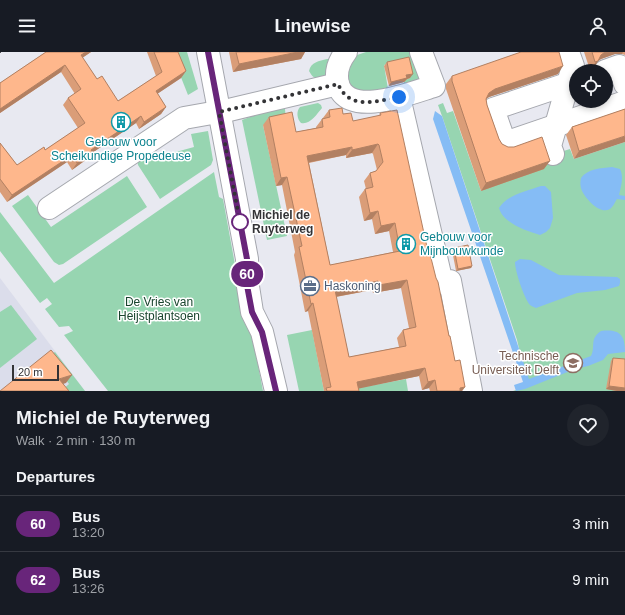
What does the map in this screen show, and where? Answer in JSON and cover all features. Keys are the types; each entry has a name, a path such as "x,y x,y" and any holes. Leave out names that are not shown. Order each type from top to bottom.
{"street":[{"path":"208,52 247,259 257,278 263,307 262,332 276,391"},
{"path":"346,52 341,59 337,72 338,84 345,96 367,103 399,97 434,86 421,52"},
{"path":"568,52 571,64"},
{"path":"613,68 619,66 625,84"},
{"path":"569,83 493,109 505,143 625,102"},
{"path":"49,208 184,118 219,112 338,84"},
{"path":"553,154 550,146 569,90"},
{"path":"399,97 442,283 450,281 471,391"}],"shaded area":[{"path":"0,278 85,391 0,391"}],"green space":[{"path":"171,52 187,52 198,89 188,95"},
{"path":"366,52 413,52 419,79 416,84 364,96 349,85 346,71 354,56","holes":["395,62 410,78 404,79 404,84 388,89 384,65"]},
{"path":"330,59 325,75 319,78 313,77 309,71 310,68 316,62"},
{"path":"318,103 322,108 313,119 301,123 298,115 300,107"},
{"path":"443,103 447,113 453,111 481,191 541,158 570,149 574,159 625,142 625,391 513,391 528,386 517,340 438,105"},
{"path":"277,107 282,107 285,109 286,120 263,125 287,236 267,240 242,120"},
{"path":"208,131 213,160 211,165 160,199 138,165 137,159 151,147 154,158 194,147 191,134"},
{"name":"De Vries van Heijstplantsoen","path":"214,172 219,197 223,199 238,281 246,302 263,391 108,391 64,335 73,331 69,326 59,327 45,309 52,304 47,298 40,303 0,251 0,212 54,283"},
{"path":"127,176 147,207 63,264 59,265 54,262 12,206 28,195 51,227"},
{"path":"11,305 37,339 0,368 0,312"},
{"path":"312,330 324,391 299,391 287,335"},
{"path":"55,352 85,391 61,391 69,384 48,357"},
{"path":"406,379 408,391 348,391 348,390"}],"water":[{"path":"435,111 442,116 529,379 591,356 595,337 601,331 612,331 620,334 624,341 625,352 608,354 603,360 516,391 514,385 523,382 433,119"},
{"path":"612,167 620,169 622,178 619,195 625,196 625,200 617,199 610,209 602,210 590,202 584,194 581,189 581,178 591,171"},
{"path":"541,186 545,186 551,192 553,218 550,228 540,235 516,226 505,218 499,208 512,197"},
{"path":"520,259 531,260 559,275 617,277 620,279 620,283 619,286 605,290 577,293 536,308 530,305 525,297 516,272 515,262"}],"building":[{"path":"46,52 86,52 81,55 97,79 102,76 118,101 162,72 154,52 178,52 186,71 156,91 166,107 144,122 141,116 91,150 92,152 77,163 72,155 12,195 0,179 0,143 17,165 44,147 45,150 85,123 68,98 81,89 65,65 0,109 0,83"},
{"path":"236,52 298,52 239,64"},
{"path":"521,52 559,52 563,66 495,89 489,93 486,99 487,105 502,144 508,147 514,147 542,137 550,161 486,183 452,81 452,76"},
{"path":"592,52 605,52 601,55 598,61 595,62"},
{"path":"409,57 413,74 406,75 407,78 391,82 387,62"},
{"name":"Gebouw voor Mijnbouwkunde","path":"342,108 343,114 351,113 353,121 381,115 380,113 397,110 427,247 428,246 438,282 455,361 460,360 465,387 460,388 460,391 437,391 435,380 428,382 425,368 357,382 359,391 327,391 326,388 331,387 299,247 302,246 287,177 281,178 269,117 292,112 296,132 323,127 322,119 330,117 329,110","holes":["378,144 383,162 376,171 370,173 373,187 365,189 370,213 378,211 381,226 395,223 400,251 330,265 307,156 352,147 352,150","407,280 416,327 403,330 406,346 349,357 335,290 378,281 379,285"]},
{"path":"625,109 625,136 579,151 572,127"},
{"path":"468,245 472,266 458,269 454,248"},
{"path":"51,350 72,375 59,379 69,391 0,391"},
{"path":"613,358 625,359 625,388 609,386"}],"bus line":[{"name":"60","path":"208,52 247,259 246,280 252,312 262,332 276,391"}],"place":[{"name":"Gebouw voor Scheikundige Propedeuse","path":"121,122"},
{"name":"Michiel de Ruyterweg","path":"240,222"},
{"name":"Gebouw voor Mijnbouwkunde","path":"406,244"},
{"name":"Haskoning","path":"310,286"},
{"name":"Technische Universiteit Delft","path":"573,363"}],"route":[{"path":"240,222 219,112 338,84 345,96 356,101 367,103 399,97"}]}
